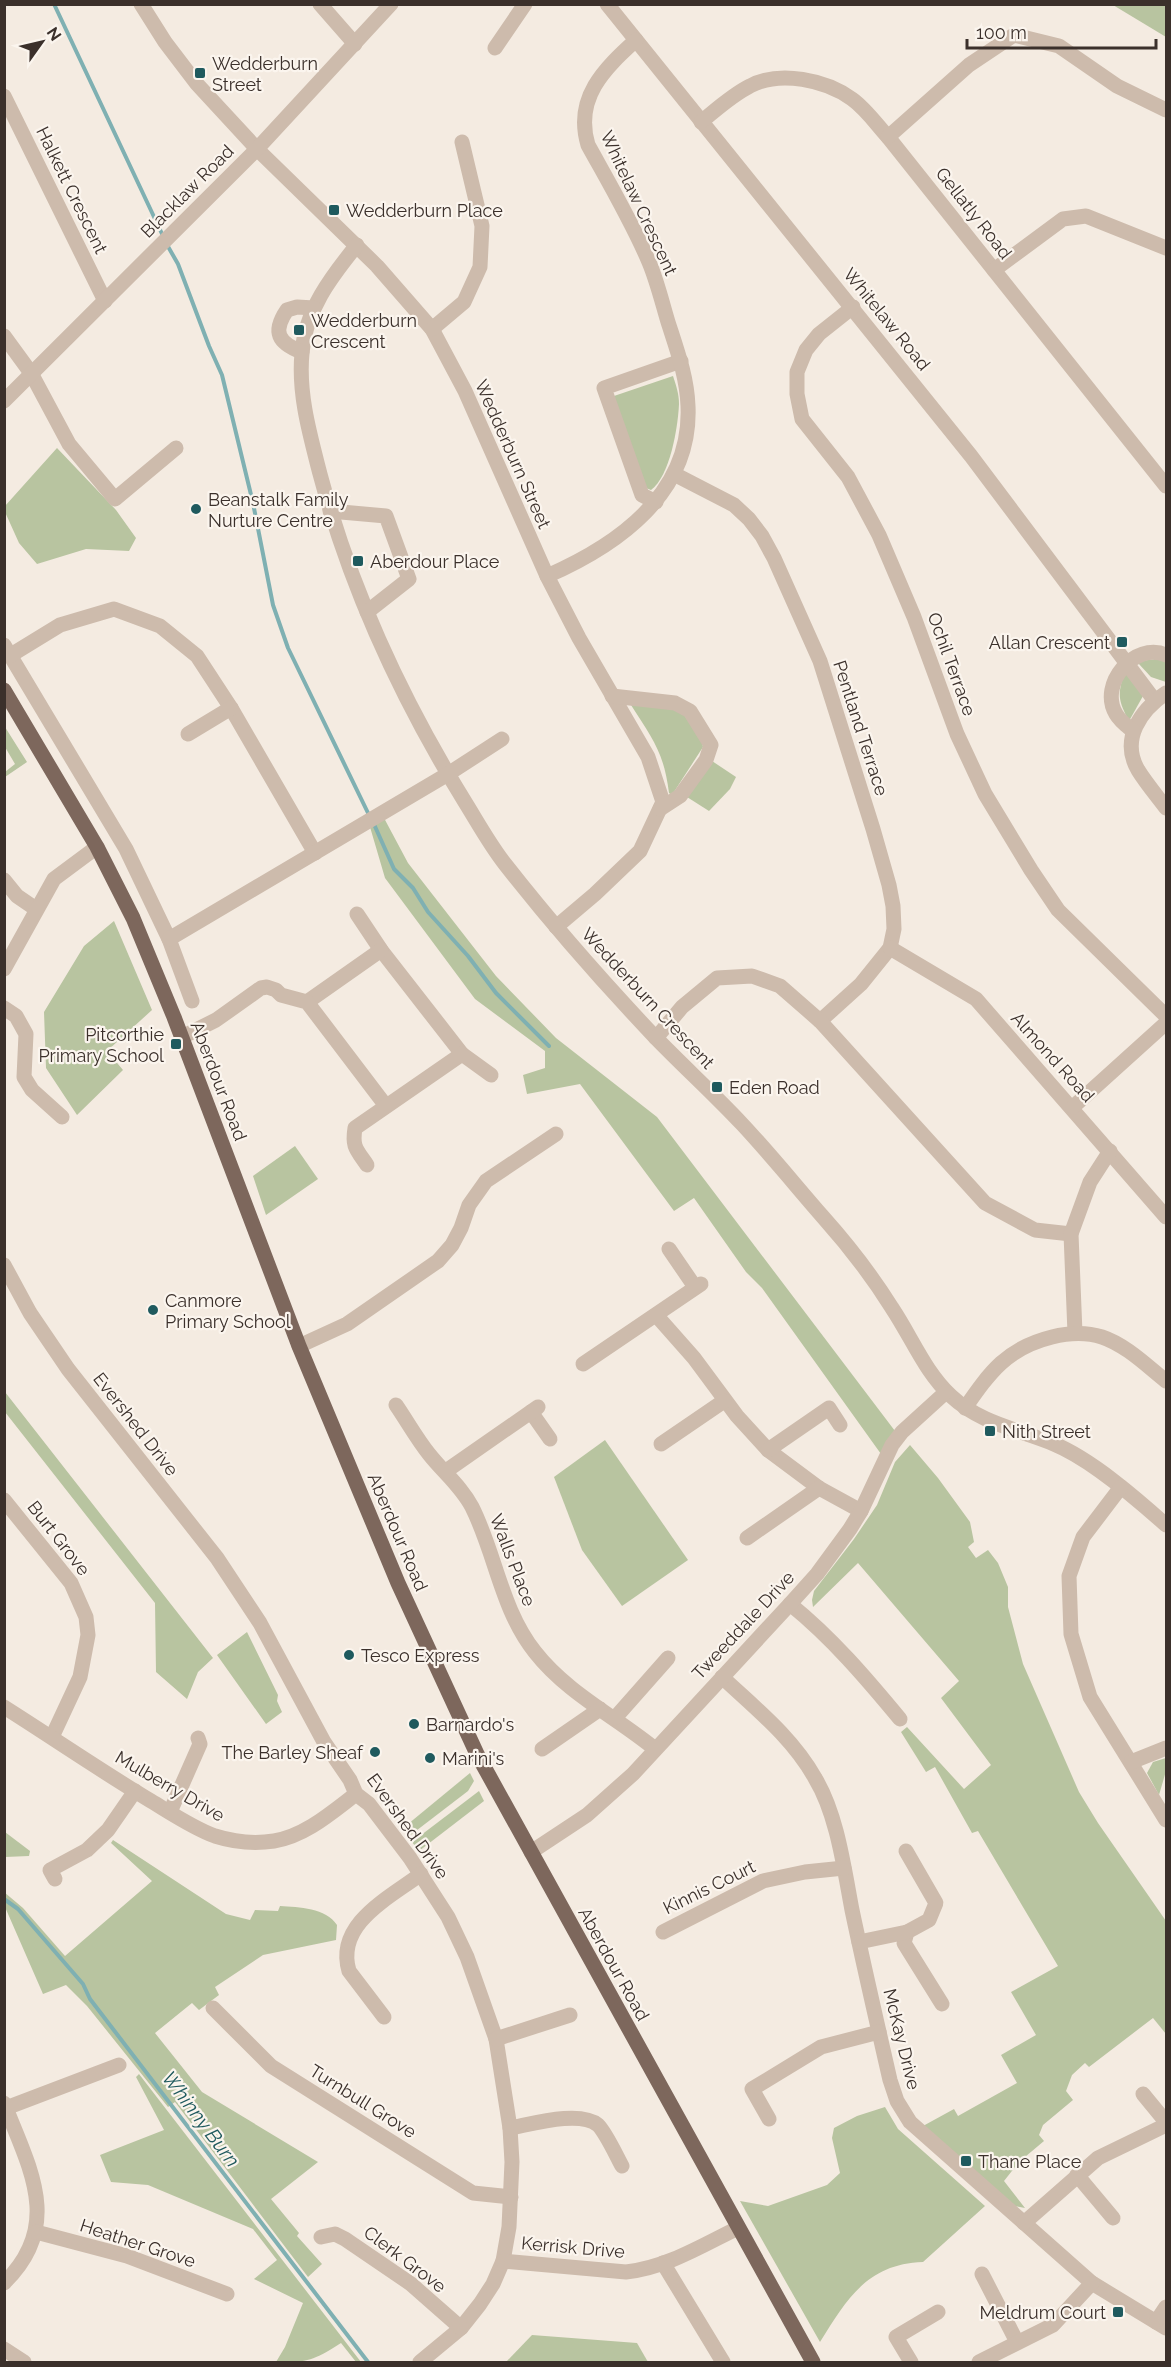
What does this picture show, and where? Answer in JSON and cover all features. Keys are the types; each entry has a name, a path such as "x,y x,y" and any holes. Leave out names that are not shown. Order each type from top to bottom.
{"main road":[{"name":"Aberdour Road","path":"4,690 98,848 133,918 182,1037 299,1346 398,1584 477,1754 813,2362"}],"street":[{"name":"Wedderburn Street","path":"141,4 165,42 197,84 257,148 357,246 432,329 465,391 547,576 648,757 663,802 660,809"},
{"path":"320,4 355,44"},
{"name":"Blacklaw Road","path":"4,401 257,148 391,4"},
{"path":"495,48 525,4"},
{"name":"Whitelaw Road","path":"607,4 853,307 993,484 1128,663 1161,697"},
{"path":"888,137 969,65 1014,35 1059,46 1117,86 1167,110"},
{"name":"Whitelaw Crescent","path":"547,576 583,560 643,517 674,474 682,454 687,427 688,407 681,361 649,262 588,145 583,128 586,107 594,87 608,65 636,40"},
{"name":"Gellatly Road","path":"701,122 752,85 769,79 824,84 839,90 855,101 888,137 1167,486"},
{"name":"Halkett Crescent","path":"4,96 105,301"},
{"path":"432,329 464,302 480,267 482,226 462,142"},
{"path":"994,270 1063,219 1074,216 1086,216 1167,248"},
{"name":"Wedderburn Crescent","path":"357,246 336,271 314,308 305,330 301,377 309,433 330,511 367,612 418,721 502,860 556,927 656,1038 741,1123 828,1222 892,1308 923,1362 946,1392 965,1408 985,1420 1057,1445 1121,1487 1167,1525"},
{"name":"Ochil Terrace","path":"853,307 819,334 806,350 797,372 797,394 802,419 848,477 879,535 914,617 957,734 985,794 1030,870 1058,910 1167,1016"},
{"path":"302,351 285,345 279,334 280,321 287,309 314,308"},
{"path":"4,336 31,373 69,444 115,499 176,448"},
{"path":"656,502 642,495 604,388 681,361"},
{"name":"Pentland Terrace","path":"674,474 741,512 762,536 779,569 820,661 873,829 893,906 894,929 890,948"},
{"path":"330,511 386,516 409,579 367,612"},
{"path":"8,650 60,625 114,609 160,626 197,656 231,708 315,853"},
{"name":"Aberdour Road","path":"8,650 126,849 169,939 192,1001"},
{"path":"1133,731 1116,714 1111,696 1114,679 1128,663 1146,654 1155,652 1167,655"},
{"path":"556,927 640,851 660,809 680,796 706,760 711,745 690,711 675,704 612,696"},
{"path":"1161,697 1144,712 1133,731 1133,758 1138,770 1167,808"},
{"path":"188,734 231,708"},
{"path":"169,939 448,774 502,739"},
{"path":"4,969 54,879 98,848"},
{"path":"4,880 16,896 36,909"},
{"path":"357,914 381,950 462,1054 491,1075"},
{"path":"820,1021 861,984 890,948"},
{"name":"Almond Road","path":"890,948 976,999 1167,1217"},
{"path":"307,1002 381,950"},
{"path":"656,1038 682,1007 717,978 752,976 780,986 820,1021 985,1203 1035,1230 1071,1234"},
{"path":"182,1037 216,1020 261,988 276,990 281,995 307,1002 386,1106"},
{"path":"4,1008 16,1016 26,1034 24,1077 32,1090 62,1117"},
{"path":"1073,1107 1167,1023"},
{"path":"367,1165 352,1141 355,1128 462,1054"},
{"path":"299,1346 347,1324 438,1261 452,1245 469,1205 486,1181 556,1134"},
{"path":"1075,1333 1071,1234 1090,1182 1110,1151"},
{"path":"583,1364 698,1286 669,1249"},
{"name":"Evershed Drive","path":"4,1265 30,1313 68,1369 217,1558 260,1623 324,1742 350,1780 356,1794 369,1804 421,1874 448,1917 467,1956 496,2039 510,2128 512,2162 509,2227 503,2261 493,2284 480,2304 461,2328 420,2362"},
{"path":"656,1315 694,1358 724,1401 768,1450 819,1488 861,1510"},
{"path":"965,1408 987,1376 1011,1353 1040,1340 1075,1333 1111,1341 1167,1381"},
{"name":"Tweeddale Drive","path":"531,1852 564,1832 613,1793 790,1604 824,1565 861,1510 892,1445 902,1432 946,1392"},
{"path":"661,1444 724,1401"},
{"name":"Walls Place","path":"396,1405 430,1455 460,1487 471,1506 491,1552 506,1603 536,1653 557,1676 655,1749"},
{"path":"768,1450 829,1408 840,1425"},
{"path":"446,1471 535,1409 550,1439"},
{"path":"1121,1487 1083,1537 1069,1576 1071,1634 1090,1697 1167,1820"},
{"path":"747,1538 819,1488"},
{"name":"Burt Grove","path":"4,1500 71,1583 86,1617 88,1635 80,1677 52,1737"},
{"path":"790,1604 856,1665 900,1719"},
{"path":"615,1718 668,1658"},
{"name":"McKay Drive","path":"722,1677 779,1730 801,1754 828,1806 844,1868 879,2032 897,2101 910,2122 1092,2283 1161,2325"},
{"name":"Mulberry Drive","path":"4,1707 170,1812 212,1835 232,1840 275,1841 317,1823 356,1794"},
{"path":"542,1749 600,1709"},
{"path":"170,1812 200,1744 198,1738"},
{"path":"1131,1762 1167,1749"},
{"path":"50,1870 87,1850 108,1830 135,1791"},
{"path":"859,1942 907,1932 929,1920 936,1903 906,1851"},
{"name":"Kinnis Court","path":"663,1932 763,1881 804,1872 844,1868"},
{"path":"384,2017 363,2000 346,1962 347,1946 353,1930 362,1918 421,1874"},
{"path":"907,1932 904,1943 942,2004"},
{"name":"Turnbull Grove","path":"213,2008 271,2066 473,2193 511,2197"},
{"path":"496,2039 570,2015"},
{"path":"769,2119 752,2089 821,2047 879,2032"},
{"path":"4,2283 21,2264 36,2232 39,2214 33,2180 5,2105 119,2065"},
{"path":"1024,2223 1098,2158 1167,2124 1143,2094"},
{"path":"510,2128 575,2118 588,2120 599,2126 622,2166"},
{"path":"1077,2175 1113,2218"},
{"name":"Kerrisk Drive","path":"503,2261 626,2272 663,2263 738,2228"},
{"name":"Heather Grove","path":"36,2232 127,2256 227,2294"},
{"name":"Clerk Grove","path":"321,2237 335,2234 345,2239 411,2284 461,2328"},
{"path":"663,2263 723,2362"},
{"path":"982,2274 1017,2342"},
{"path":"979,2362 1053,2325 1092,2283"},
{"path":"1161,2325 1167,2307"},
{"path":"911,2362 896,2337 938,2312"},
{"path":"4,2349 24,2362"}],"green space":[{"path":"1113,5 1166,5 1166,37"},
{"path":"673,376 679,404 675,438 663,474 651,490 646,488 614,396"},
{"path":"57,448 116,510 136,538 129,551 86,549 37,564 19,543 5,512 5,506"},
{"path":"1156,659 1166,661 1166,682 1151,677 1138,663"},
{"path":"1125,672 1143,696 1129,721 1120,697"},
{"path":"631,705 681,710 702,741 703,747 672,795 669,793 664,767 656,746"},
{"path":"5,727 27,762 5,777 5,772 15,764 5,747"},
{"path":"712,761 736,777 730,789 709,811 687,797"},
{"path":"384,818 408,863 496,976 556,1038 657,1117 895,1431 881,1454 762,1288 746,1272 694,1198 674,1211 580,1084 527,1094 523,1075 545,1068 545,1051 475,999 385,878 370,827"},
{"path":"114,921 152,1010 107,1051 123,1070 77,1115 46,1068 44,1012 84,946"},
{"path":"295,1146 318,1179 266,1215 253,1176"},
{"path":"5,1392 213,1658 198,1672 187,1699 156,1672 155,1603 5,1412"},
{"path":"605,1440 688,1560 622,1606 582,1550 554,1477"},
{"path":"910,1445 938,1478 970,1522 974,1542 968,1547 976,1558 988,1550 998,1563 1008,1587 1008,1607 1023,1664 1079,1792 1166,1921 1166,2034 1153,2018 1089,2067 1085,2063 1072,2075 1066,2091 1073,2100 1043,2125 1039,2135 1044,2141 1019,2162 1004,2181 1025,2208 1014,2206 923,2126 954,2109 958,2116 1017,2083 1001,2055 1036,2035 1011,1992 1058,1966 978,1831 972,1833 935,1767 926,1772 901,1732 907,1727 964,1789 991,1765 941,1698 959,1681 858,1563 813,1607 814,1591 877,1505 895,1462"},
{"path":"247,1632 278,1695 277,1701 282,1712 266,1724 217,1655"},
{"path":"1166,1758 1166,1771 1159,1795 1147,1773 1153,1762"},
{"path":"470,1773 474,1781 468,1791 408,1837 402,1829"},
{"path":"479,1791 484,1801 419,1851 412,1842"},
{"path":"5,1832 30,1851 29,1856 5,1857"},
{"path":"113,1840 226,1914 250,1920 255,1910 278,1911 280,1906 295,1907 326,1915 337,1925 336,1940 263,1955 215,1987 219,1995 199,2010 192,2003 155,2033 202,2092 318,2162 271,2199 299,2233 297,2236 322,2264 308,2277 175,2102 168,2107 87,2006 66,1985 43,1994 5,1907 4,1892 23,1908 65,1956 152,1881 111,1843"},
{"path":"139,2074 361,2362 356,2362 341,2343 310,2359 276,2362 285,2347 303,2303 254,2279 277,2260 253,2229 148,2185 111,2182 100,2155 164,2130 136,2077"},
{"path":"885,2107 898,2129 985,2206 923,2262 887,2269 873,2277 850,2298 820,2342 740,2201 768,2206 827,2185 840,2173 832,2138 834,2128 857,2116"},
{"path":"532,2335 637,2343 648,2362 506,2362"}],"waterway":[{"path":"54,4 163,236"},
{"path":"166,243 178,264 222,375 253,503 273,605 288,648 369,815"},
{"path":"373,822 394,869 413,888 428,912 468,956 496,993 549,1046"},
{"name":"Whinny Burn","path":"4,1899 18,1909 83,1984 90,1999 368,2362"}],"place":[{"name":"Wedderburn Street","path":"200,73"},
{"name":"Wedderburn Place","path":"334,210"},
{"name":"Wedderburn Crescent","path":"299,330"},
{"name":"Beanstalk Family Nurture Centre","path":"196,509"},
{"name":"Aberdour Place","path":"358,561"},
{"name":"Allan Crescent","path":"1122,642"},
{"name":"Pitcorthie Primary School","path":"176,1044"},
{"name":"Eden Road","path":"717,1087"},
{"name":"Canmore Primary School","path":"153,1310"},
{"name":"Nith Street","path":"990,1431"},
{"name":"Tesco Express","path":"349,1655"},
{"name":"Barnardo's","path":"414,1724"},
{"name":"The Barley Sheaf","path":"375,1752"},
{"name":"Marini's","path":"430,1758"},
{"name":"Thane Place","path":"966,2161"},
{"name":"Meldrum Court","path":"1118,2312"}]}
